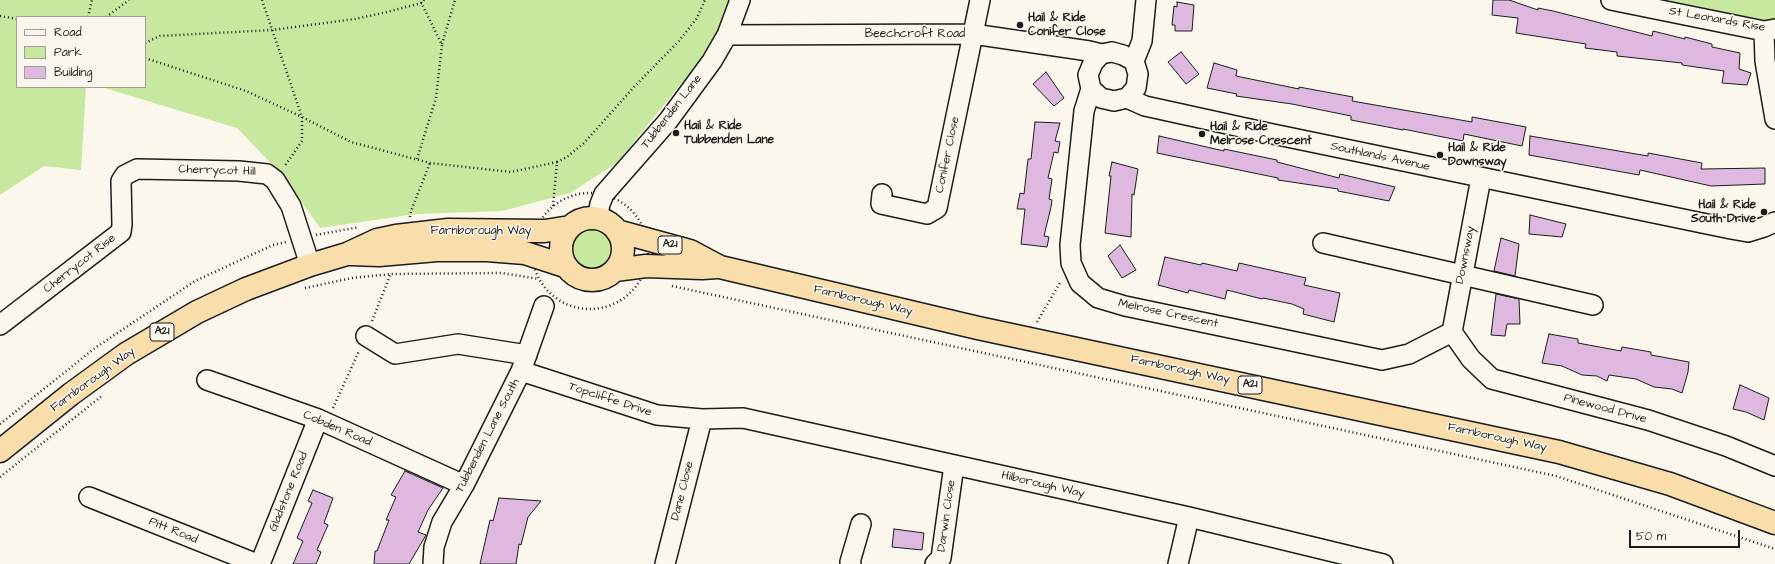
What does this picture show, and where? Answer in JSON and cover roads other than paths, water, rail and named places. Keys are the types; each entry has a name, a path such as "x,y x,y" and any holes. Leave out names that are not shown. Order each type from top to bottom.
{"highway":[{"path":"589,219 597,219 609,224 617,232 622,241 623,252 620,262 615,270 608,276 599,280 580,278 572,273 565,266 561,246 564,236 570,227 579,221 589,219"},
{"name":"Farnborough Way","path":"0,451 92,379 173,325 223,299 310,265 347,254 377,240 424,232 540,222 570,227"},
{"name":"Farnborough Way","path":"617,232 645,234 690,251 720,267 978,328 1559,452 1670,484 1775,523"},
{"name":"Farnborough Way","path":"347,254 379,255 461,250 511,252 532,255 565,266"},
{"name":"Farnborough Way","path":"615,270 645,275 720,267"}],"street":[{"name":"Tubbenden Lane","path":"597,219 604,194 668,121 712,61 727,35 740,0"},
{"path":"973,34 980,0"},
{"path":"1134,61 1123,54 1112,52 1101,54 1093,63 1088,75 1091,89 1101,98 1114,101 1127,98 1136,88 1138,74 1134,61 1142,41 1146,0"},
{"name":"St Leonards Rise","path":"1611,0 1770,30"},
{"path":"1770,30 1765,61 1775,119"},
{"name":"Beechcroft Road","path":"727,35 973,34 1090,50 1101,54"},
{"name":"Conifer Close","path":"882,194 881,204 927,214 938,208 973,34"},
{"name":"Melrose Crescent","path":"1091,89 1084,110 1070,245 1071,263 1080,283 1098,298 1125,306 1382,360 1409,354 1452,332"},
{"name":"Southlands Avenue","path":"1127,98 1145,106 1481,178 1748,232 1775,222"},
{"name":"Cherrycot Hill","path":"137,169 253,172 267,174 275,180 291,206 310,265"},
{"name":"Cherrycot Rise","path":"0,326 121,232 121,181 125,175 137,169"},
{"name":"Downsway","path":"1452,332 1481,178"},
{"path":"1323,243 1593,305"},
{"name":"Tubbenden Lane South","path":"433,564 434,547 442,522 464,485 524,363 544,306"},
{"name":"Pinewood Drive","path":"1452,332 1470,359 1492,379 1648,420 1726,446 1775,466"},
{"name":"Topcliffe Drive","path":"366,336 395,354 458,344 524,363 657,415 702,419"},
{"name":"Cobden Road","path":"207,380 322,421 464,485"},
{"name":"Hilborough Way","path":"702,419 743,418 1189,518 1383,564"},
{"name":"Dane Close","path":"665,564 702,419"},
{"name":"Gladstone Road","path":"258,564 322,421"},
{"name":"Darwin Close","path":"935,564 941,558 954,465"},
{"name":"Pitt Road","path":"89,497 258,564"},
{"path":"1178,564 1189,518"},
{"path":"851,564 850,562 860,524"}],"place":[{"name":"Hail & Ride Conifer Close","path":"1020,25"},
{"name":"Hail & Ride Tubbenden Lane","path":"676,133"},
{"name":"Hail & Ride Melrose Crescent","path":"1202,134"},
{"name":"Hail & Ride Downsway","path":"1440,155"},
{"name":"Hail & Ride South Drive","path":"1764,212"}]}
